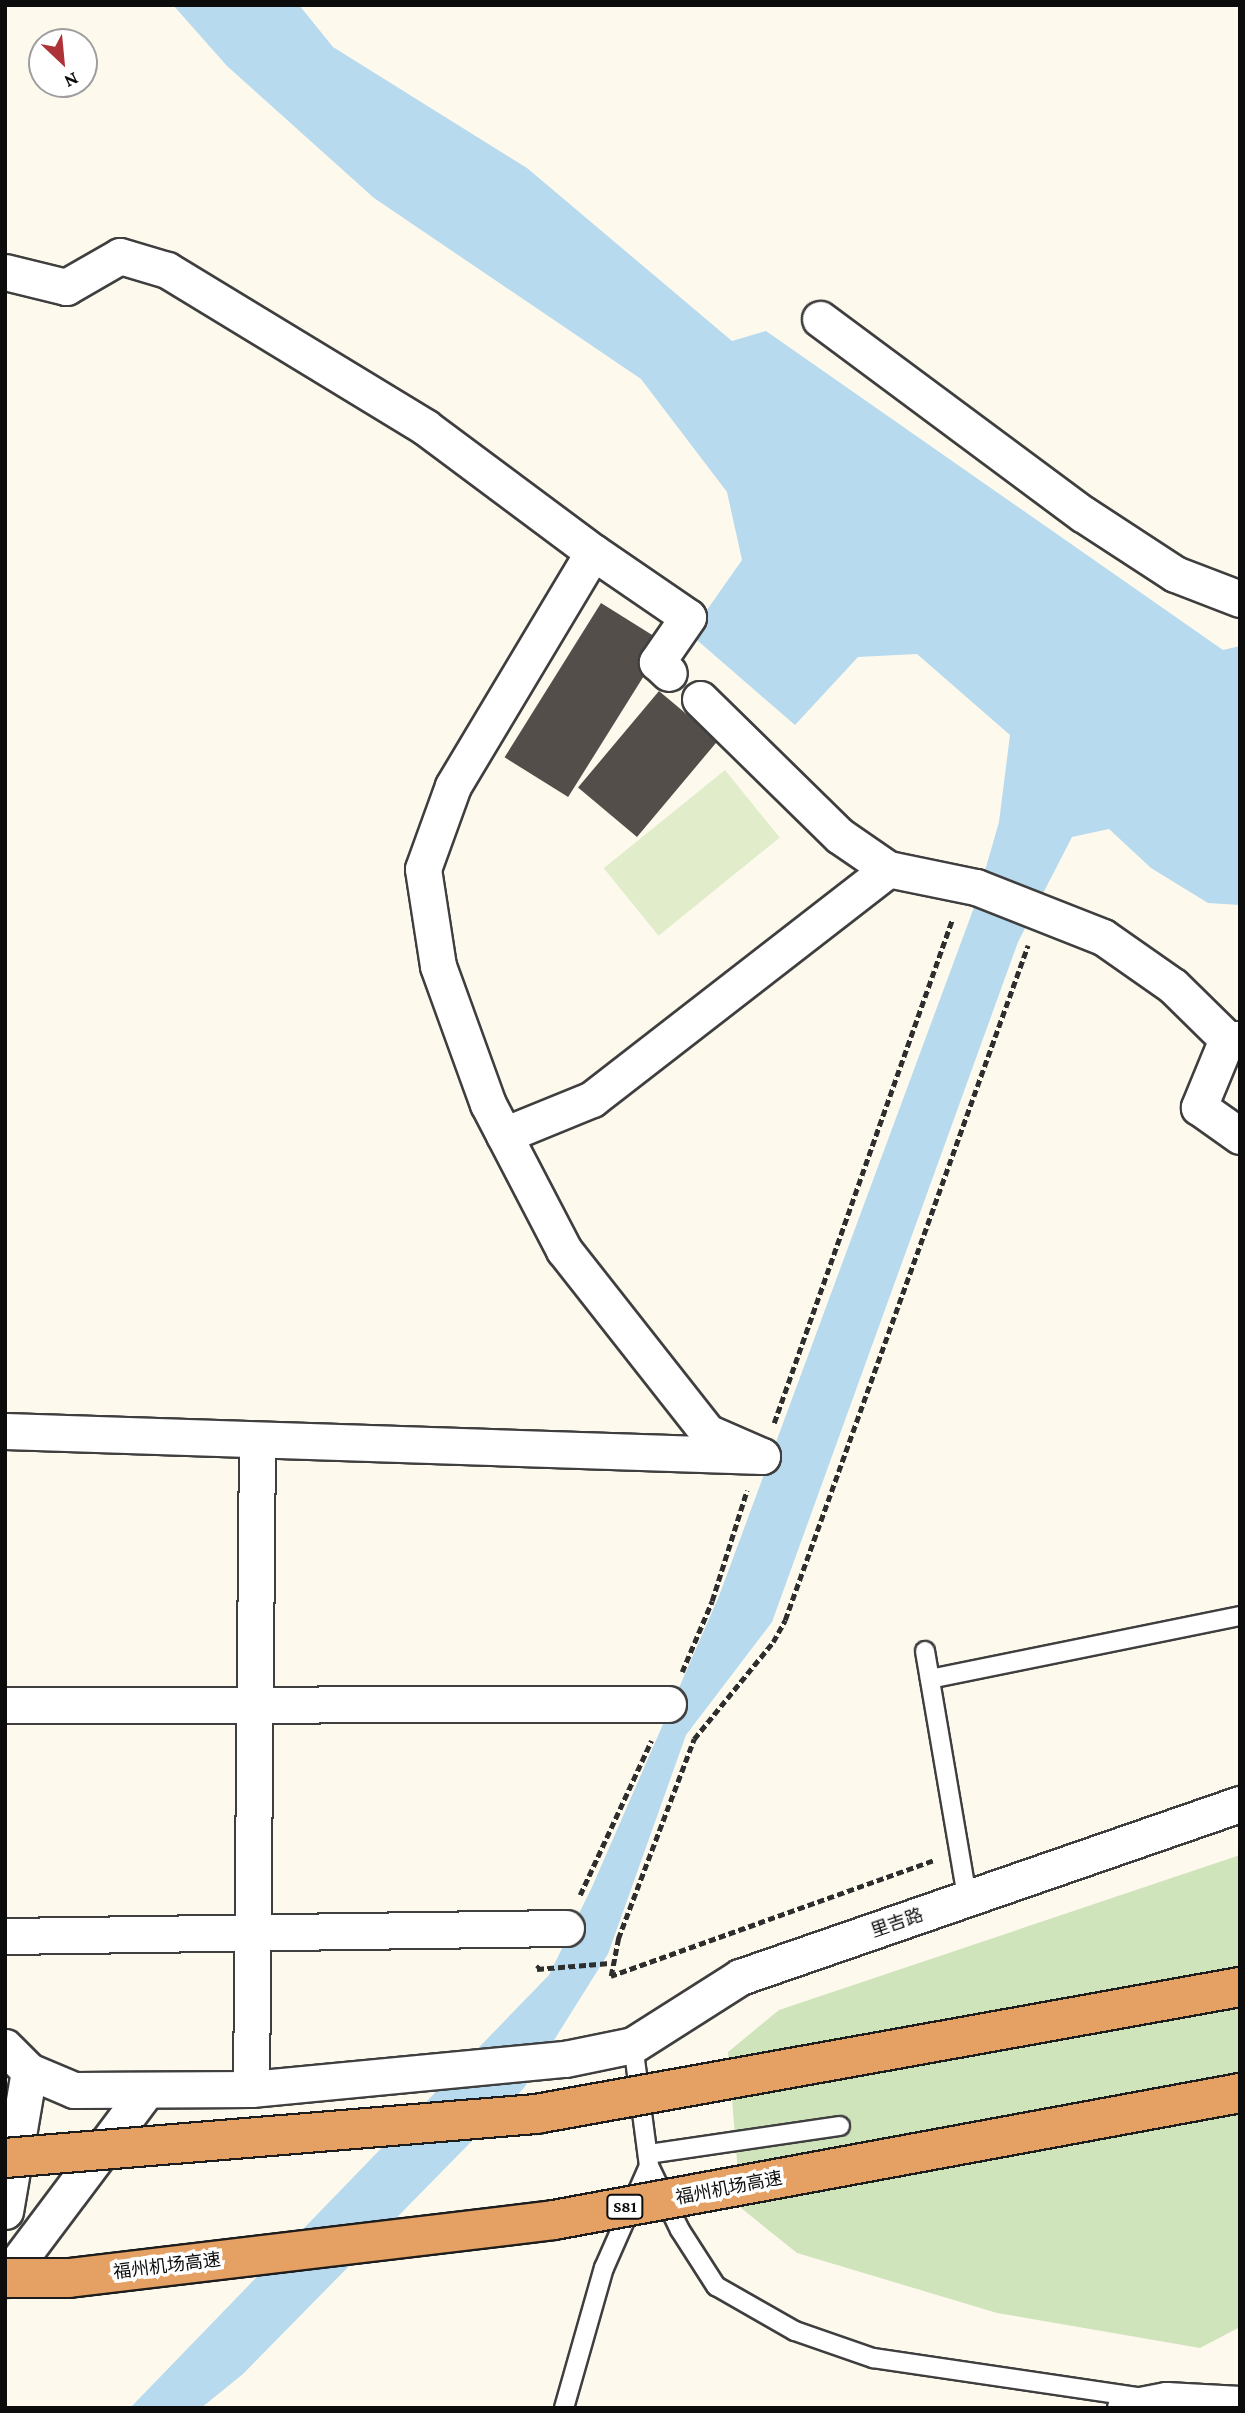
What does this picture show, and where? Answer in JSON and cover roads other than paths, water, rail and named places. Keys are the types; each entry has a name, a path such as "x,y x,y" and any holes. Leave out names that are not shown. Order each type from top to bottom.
{"highway":[{"path":"5,2158 536,2114 1240,1987"},
{"name":"福州机场高速","path":"5,2278 69,2278 554,2220 1240,2093"}],"street":[{"path":"5,272 65,286 120,256 167,270 425,427 593,552 688,617 657,662 668,673"},
{"path":"820,319 1083,514 1175,574 1240,599"},
{"path":"5,1431 762,1456 707,1433 564,1250 504,1135 439,966 423,869 453,786 505,691 593,552"},
{"path":"700,699 840,836 888,869 976,887 1059,918 1103,937 1173,986 1233,1039 1199,1107 1240,1136"},
{"path":"504,1135 592,1099 888,869"},
{"path":"251,2088 257,1440"},
{"path":"5,1705 668,1704"},
{"name":"里吉路","path":"17,2059 74,2090 146,2091 251,2088 417,2076 565,2060 633,2045 740,1977 1240,1804"},
{"path":"5,1936 566,1928"},
{"path":"5,2211 17,2059"},
{"path":"5,2278 146,2091"},
{"path":"1125,2408 1166,2400 1240,2404"}],"lane":[{"path":"930,1679 1240,1616"},
{"path":"925,1651 967,1898"},
{"path":"633,2045 648,2160 680,2230 716,2286 795,2331 873,2358 1028,2384 1166,2400"},
{"path":"648,2160 840,2126"},
{"path":"564,2408 604,2268 648,2160"}],"water":[{"path":"173,5 299,5 333,47 527,168 732,341 766,331 1223,650 1240,646 1240,905 1208,903 1151,868 1109,829 1072,837 1018,942 772,1622 686,1735 608,1954 524,2088 243,2374 201,2408 130,2408 549,1975 592,1887 719,1596 976,902 999,822 1010,735 917,654 858,657 795,725 690,634 742,560 727,492 641,379 374,198 227,66"}]}
